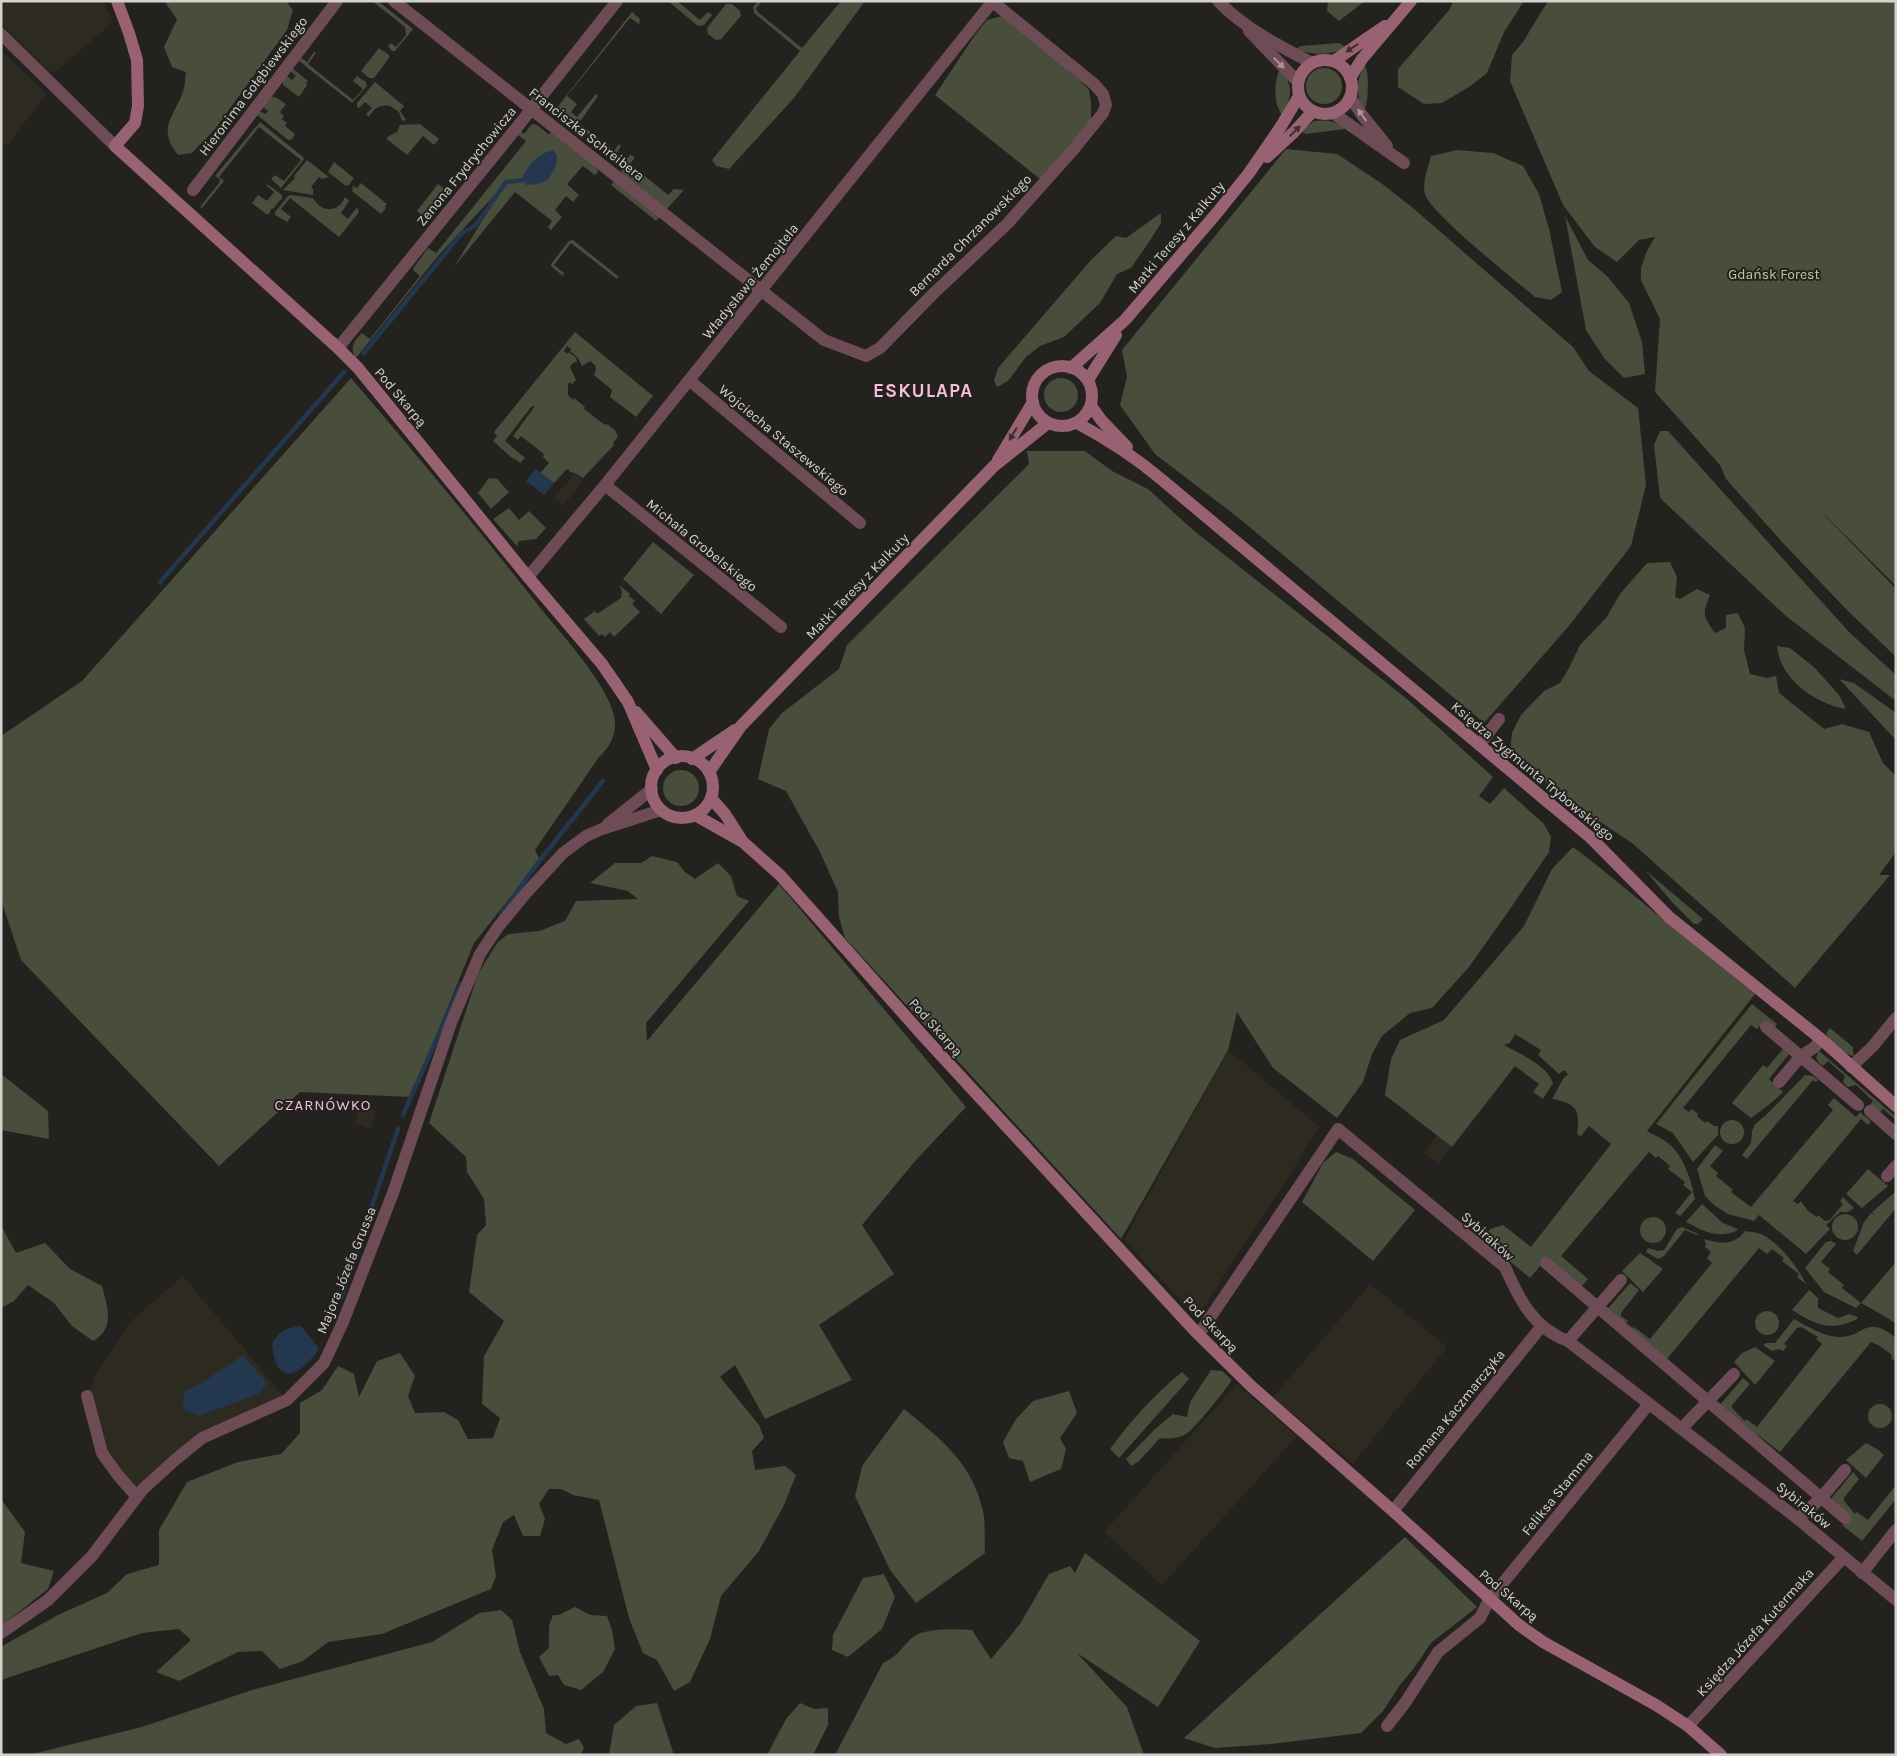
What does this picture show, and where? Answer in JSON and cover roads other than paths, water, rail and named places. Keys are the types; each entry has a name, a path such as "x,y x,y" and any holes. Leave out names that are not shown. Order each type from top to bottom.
{"street":[{"path":"2,36 115,146 134,123 138,106 137,60 129,33 116,1"},
{"name":"Hieronima Gołębiewskiego","path":"193,190 337,1"},
{"name":"Franciszka Schreibera","path":"394,1 762,291"},
{"name":"Zenona Frydrychowicza","path":"338,348 617,1"},
{"path":"1218,1 1237,18 1298,82"},
{"path":"1350,78 1362,59 1411,1"},
{"name":"Bernarda Chrzanowskiego","path":"762,291 824,340 866,356 880,348 932,294 1008,223 1097,121 1106,105 1103,94 1094,84 993,2"},
{"name":"Władysława Żemojtela","path":"528,577 762,291 993,2"},
{"path":"1334,61 1399,16"},
{"path":"1237,18 1283,48 1312,63"},
{"path":"1323,59 1334,61 1342,66 1350,78 1352,88 1350,97 1346,104 1333,113 1320,114 1307,108 1299,96 1298,82 1305,68 1312,63 1323,59"},
{"name":"Matki Teresy z Kalkuty","path":"1088,380 1125,320 1249,172 1280,128 1299,96"},
{"path":"1333,113 1401,161 1366,121 1350,97"},
{"name":"Matki Teresy z Kalkuty","path":"1249,172 1294,132 1313,111"},
{"name":"Pod Skarpą","path":"115,146 358,368 528,577 602,664 628,702 676,758"},
{"name":"Matki Teresy z Kalkuty","path":"1071,368 1125,320"},
{"path":"1058,366 1071,368 1084,375 1088,380 1093,393 1091,406 1078,423 1058,426 1048,423 1040,417 1032,402 1032,391 1035,382 1041,374 1058,366"},
{"name":"Wojciecha Staszewskiego","path":"689,380 860,523"},
{"name":"Matki Teresy z Kalkuty","path":"994,466 1032,402"},
{"name":"Księdza Zygmunta Trybowskiego","path":"1091,406 1102,421 1145,466"},
{"name":"Matki Teresy z Kalkuty","path":"709,772 741,726 994,466 1048,423"},
{"name":"Księdza Zygmunta Trybowskiego","path":"1078,423 1145,466 1591,838 1669,917 1821,1039 1896,1106"},
{"name":"Michała Grobelskiego","path":"604,485 782,627"},
{"name":"Pod Skarpą","path":"628,702 657,770"},
{"path":"1479,745 1499,719"},
{"name":"Matki Teresy z Kalkuty","path":"692,759 741,726"},
{"path":"676,758 692,759 704,766 709,772 712,781 711,798 707,806 695,815 681,818 671,816 656,804 652,789 653,778 663,763 676,758"},
{"name":"Majora Józefa Grussa","path":"602,829 652,789"},
{"name":"Pod Skarpą","path":"711,798 725,814 743,842"},
{"name":"Majora Józefa Grussa","path":"1,1633 48,1600 92,1556 137,1497 175,1460 202,1438 287,1400 324,1363 343,1322 390,1201 450,1023 480,954 498,927 563,853 586,836 602,829 662,810"},
{"name":"Pod Skarpą","path":"695,815 743,842 780,875 926,1039 1199,1334 1251,1386 1519,1625 1543,1642 1688,1726 1721,1755"},
{"path":"1851,1067 1873,1046 1896,1018"},
{"path":"1766,1027 1858,1105"},
{"path":"1779,1082 1801,1056 1814,1047 1821,1039"},
{"path":"1870,1112 1896,1134"},
{"name":"Sybiraków","path":"1199,1334 1338,1129 1505,1267 1518,1297 1541,1327 1555,1337 1568,1341 1682,1428 1798,1519 1896,1600"},
{"path":"1887,1176 1896,1166"},
{"path":"1546,1264 1844,1518"},
{"path":"1568,1341 1621,1280"},
{"name":"Romana Kaczmarczyka","path":"1393,1511 1541,1327"},
{"path":"1682,1428 1734,1374"},
{"path":"87,1396 102,1453 137,1497"},
{"name":"Feliksa Stamma","path":"1387,1726 1405,1703 1438,1652 1480,1618 1489,1600 1649,1404"},
{"path":"1798,1519 1821,1498 1845,1470"},
{"path":"1862,1573 1896,1530"},
{"name":"Księdza Józefa Kutermaka","path":"1688,1726 1843,1558"}],"water":[{"path":"554,150 557,156 556,166 548,180 526,185 523,176 532,162 539,156"},
{"path":"536,469 554,483 544,495 526,481"},
{"path":"301,1326 318,1347 318,1351 305,1366 294,1373 288,1374 278,1367 272,1344 284,1330"},
{"path":"243,1355 266,1381 266,1385 259,1394 199,1416 185,1410 182,1404 185,1391 203,1382"}],"waterway":[{"path":"364,353 461,234 476,225 506,182 524,180"},
{"path":"160,582 344,372"},
{"path":"501,914 540,860 603,781"},
{"path":"403,1115 461,984"},
{"path":"341,1298 398,1129"}],"district":[{"name":"ESKULAPA","path":"923,390"},
{"name":"CZARNÓWKO","path":"323,1105"}],"park label":[{"name":"Gdańsk Forest","path":"1774,274"}]}
